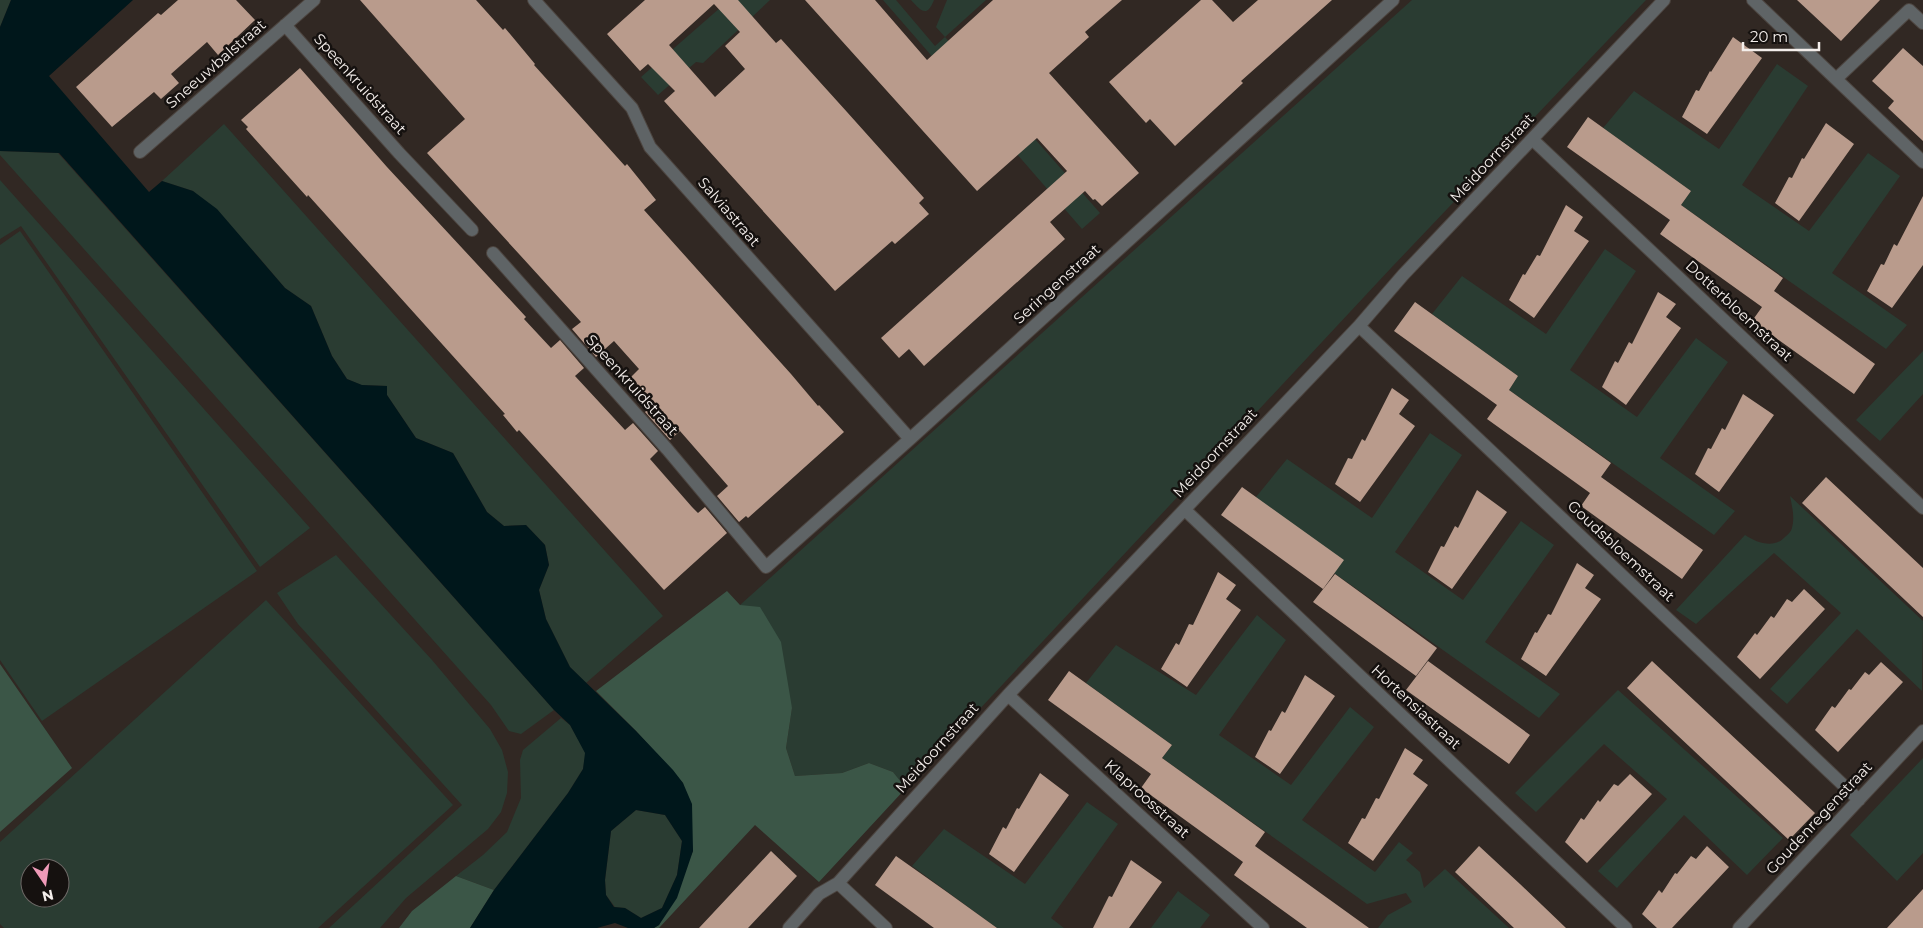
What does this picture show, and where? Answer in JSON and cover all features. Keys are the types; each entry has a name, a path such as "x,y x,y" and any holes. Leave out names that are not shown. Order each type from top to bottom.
{"street":[{"name":"Sneeuwbalstraat","path":"140,152 314,0"},
{"name":"Salviastraat","path":"534,0 632,108 650,147 910,439"},
{"name":"Seringenstraat","path":"745,541 766,568 1392,0"},
{"name":"Meidoornstraat","path":"789,928 819,894 838,883 1008,695 1359,326 1403,275 1664,0"},
{"path":"1753,0 1923,162"},
{"path":"1836,79 1918,0"},
{"path":"1909,10 1923,23"},
{"name":"Speenkruidstraat","path":"286,25 399,153 472,230"},
{"name":"Dotterbloemstraat","path":"1532,139 1923,508"},
{"name":"Speenkruidstraat","path":"493,253 745,541"},
{"name":"Goudsbloemstraat","path":"1359,326 1859,800"},
{"name":"Hortensiastraat","path":"1185,510 1626,928"},
{"name":"Klaproosstraat","path":"1008,695 1263,928"},
{"name":"Goudenregenstraat","path":"1739,928 1923,731"},
{"path":"838,883 886,928"}],"green space":[{"path":"0,0 11,0 0,27"},
{"path":"729,0 770,0 703,63 696,62 658,95 641,77"},
{"path":"883,0 896,0 935,46 945,37 1100,213 1082,229"},
{"path":"911,0 934,0 929,9 924,11"},
{"path":"947,0 986,0 945,37 936,27"},
{"path":"1412,0 1646,0 1391,268 906,788 893,772 869,763 842,773 795,776 786,748 792,708 740,605"},
{"path":"1777,64 1808,86 1742,185 1809,231 1868,153 1900,176 1832,273 1907,325 1886,349 1681,205 1691,191 1603,128 1634,91 1719,149"},
{"path":"224,124 663,616 586,683 570,667 546,619 539,590 549,565 545,545 526,525 504,526 487,512 453,453 416,438 387,395 387,386 361,385 347,379 332,356 311,306 285,288 256,254 193,191 162,181"},
{"path":"0,151 58,153 554,710 521,734 509,731 491,705 0,155"},
{"path":"0,180 310,528 260,567 21,226 0,239"},
{"path":"20,231 257,571 42,721 0,660 0,245"},
{"path":"1605,249 1636,271 1570,370 1637,417 1696,338 1728,362 1660,458 1735,511 1714,535 1509,390 1518,376 1432,314 1462,276 1546,334"},
{"path":"1923,351 1923,394 1880,441 1856,420"},
{"path":"1430,433 1462,455 1395,552 1463,600 1521,521 1554,545 1485,642 1560,694 1539,718 1334,573 1256,497 1287,459 1372,518"},
{"path":"1790,496 1923,621 1922,691 1857,629 1787,704 1770,689 1841,613 1774,553 1696,624 1676,610 1745,535 1765,544 1771,544 1781,541 1788,534 1792,529 1793,520"},
{"path":"336,555 432,660 490,729 502,750 508,772 507,793 501,812 488,829 406,898 380,928 329,928 462,805 298,624 277,593"},
{"path":"727,591 740,605 760,607 781,642 792,708 786,748 795,776 842,773 869,763 893,772 906,788 819,882 755,825 659,928 654,928 659,925 693,851 683,783 636,731 596,691"},
{"path":"266,600 453,805 318,928 4,928 0,924 0,842"},
{"path":"1257,615 1286,640 1219,735 1291,785 1350,707 1374,727 1302,820 1375,872 1399,842 1413,853 1406,860 1420,872 1424,888 1445,869 1509,928 1378,928 1388,915 1412,902 1406,893 1367,904 1162,758 1172,745 1086,683 1116,645 1196,695"},
{"path":"0,664 72,768 0,832"},
{"path":"1618,690 1783,838 1747,875 1684,815 1617,888 1598,871 1667,799 1604,744 1536,812 1515,793"},
{"path":"561,718 570,725 586,753 583,769 568,793 494,890 456,876 483,855 507,832 521,798 520,760 523,750"},
{"path":"1923,758 1923,853 1897,881 1850,835"},
{"path":"1087,802 1118,824 1051,918 1064,928 997,928 912,866 944,829 1025,884"},
{"path":"636,810 665,815 682,841 677,875 662,908 641,918 625,908 615,907 606,895 605,880 611,831"},
{"path":"456,876 494,890 470,928 399,928 412,911"},
{"path":"1178,891 1210,915 1200,928 1151,928"}],"water":[{"path":"11,0 133,0 49,76 149,192 162,181 193,191 217,209 285,288 311,306 332,356 347,379 362,385 387,386 387,395 416,438 453,453 487,512 504,526 526,525 545,545 549,565 539,590 546,619 570,667 673,770 683,783 692,804 693,851 677,898 659,925 654,928 628,928 615,923 597,928 470,928 494,890 568,793 583,769 585,753 570,725 554,710 59,153 0,151 0,27","holes":["636,810 665,815 682,841 677,875 662,908 641,918 625,908 614,907 606,895 605,880 611,831"]}],"building":[{"path":"178,0 236,0 255,20 218,55 207,42 171,74 179,83 161,99 154,92 112,127 76,87 158,13 161,15"},
{"path":"360,0 476,0 503,30 505,28 534,65 625,166 627,164 656,200 644,210 818,406 844,432 748,518 746,516 739,522 717,496 728,486 680,431 670,440 645,412 654,404 631,377 639,369 614,341 596,357 572,329 581,322 427,153 465,119"},
{"path":"645,0 738,0 776,43 781,39 924,198 919,203 929,214 895,244 892,241 835,291 664,101 675,91 648,64 640,71 607,34","holes":["714,4 740,32 725,46 745,69 715,97 669,45"]},
{"path":"805,0 875,0 927,60 993,0 1122,0 1085,32 1089,37 1049,73 1139,173 1102,206 1085,191 1050,222 1065,239 924,366 909,349 899,358 881,338 1067,171 1037,138 977,191"},
{"path":"1201,0 1212,0 1233,22 1258,0 1332,0 1241,81 1243,83 1175,146 1150,119 1146,123 1109,82"},
{"path":"1797,0 1880,0 1841,41"},
{"path":"1733,37 1762,58 1707,134 1682,117 1696,90 1699,91"},
{"path":"1903,48 1923,66 1923,141 1888,108 1894,101 1872,81"},
{"path":"300,68 387,167 526,317 524,319 551,348 560,340 584,368 575,376 625,430 633,423 658,451 650,459 692,507 698,513 705,507 727,533 664,590 519,430 517,432 503,415 505,414 246,129 248,127 241,120"},
{"path":"1588,117 1691,191 1681,205 1783,278 1774,291 1875,364 1854,394 1752,321 1762,307 1660,234 1670,220 1567,147"},
{"path":"1826,123 1854,144 1799,221 1775,203 1789,177 1792,178 1802,158 1804,159"},
{"path":"1923,196 1923,265 1892,308 1867,291 1881,264 1884,265 1894,244 1897,246"},
{"path":"1566,205 1583,217 1574,231 1589,241 1534,318 1509,300 1523,274 1525,275 1537,255 1540,256"},
{"path":"1658,292 1676,304 1666,317 1681,328 1626,405 1602,387 1615,361 1618,363 1629,342 1632,344"},
{"path":"1415,302 1518,376 1509,390 1611,463 1601,477 1703,550 1682,579 1581,506 1590,493 1487,419 1497,405 1394,331"},
{"path":"1392,388 1409,400 1399,414 1415,426 1360,502 1335,484 1348,458 1352,459 1362,439 1365,441"},
{"path":"1743,394 1774,415 1719,492 1695,474 1708,448 1711,449 1722,428 1725,430"},
{"path":"1826,477 1923,568 1923,617 1802,503"},
{"path":"1242,487 1344,560 1323,589 1221,515"},
{"path":"1477,490 1507,512 1452,589 1428,572 1441,546 1444,547 1455,526 1458,528"},
{"path":"1577,563 1594,575 1585,588 1601,599 1546,676 1521,659 1535,632 1537,633 1548,614 1551,615"},
{"path":"1218,572 1236,585 1226,599 1241,610 1187,687 1161,669 1176,643 1179,645 1189,624 1193,625"},
{"path":"1335,574 1437,648 1416,676 1313,602"},
{"path":"1804,589 1825,609 1760,679 1737,657 1771,616 1774,618 1787,599 1792,602"},
{"path":"1428,661 1530,735 1509,764 1406,690"},
{"path":"1652,661 1815,813 1789,840 1627,688"},
{"path":"1881,662 1903,682 1838,752 1815,730 1832,706 1835,708 1865,672 1869,675"},
{"path":"1069,671 1172,745 1162,758 1265,832 1255,846 1369,928 1307,928 1234,875 1243,862 1141,788 1151,774 1048,700"},
{"path":"1305,675 1335,696 1280,774 1255,757 1269,730 1271,731 1282,711 1285,713"},
{"path":"1405,748 1423,760 1413,774 1428,785 1373,861 1348,843 1362,818 1365,819 1376,798 1379,799"},
{"path":"1040,773 1069,795 1014,872 989,854 1003,827 1006,829"},
{"path":"1630,774 1652,794 1587,863 1565,842 1581,818 1584,820 1598,800 1600,802 1614,784 1618,786"},
{"path":"1479,846 1566,928 1514,928 1455,872"},
{"path":"1707,846 1729,867 1672,928 1657,928 1642,914 1659,890 1662,893 1675,873 1677,874 1691,856 1696,859"},
{"path":"771,851 797,876 748,928 699,928"},
{"path":"896,856 997,928 934,928 875,885"},
{"path":"1131,860 1162,882 1129,928 1093,928 1109,896 1112,897"},
{"path":"1923,889 1923,928 1887,928"}]}
